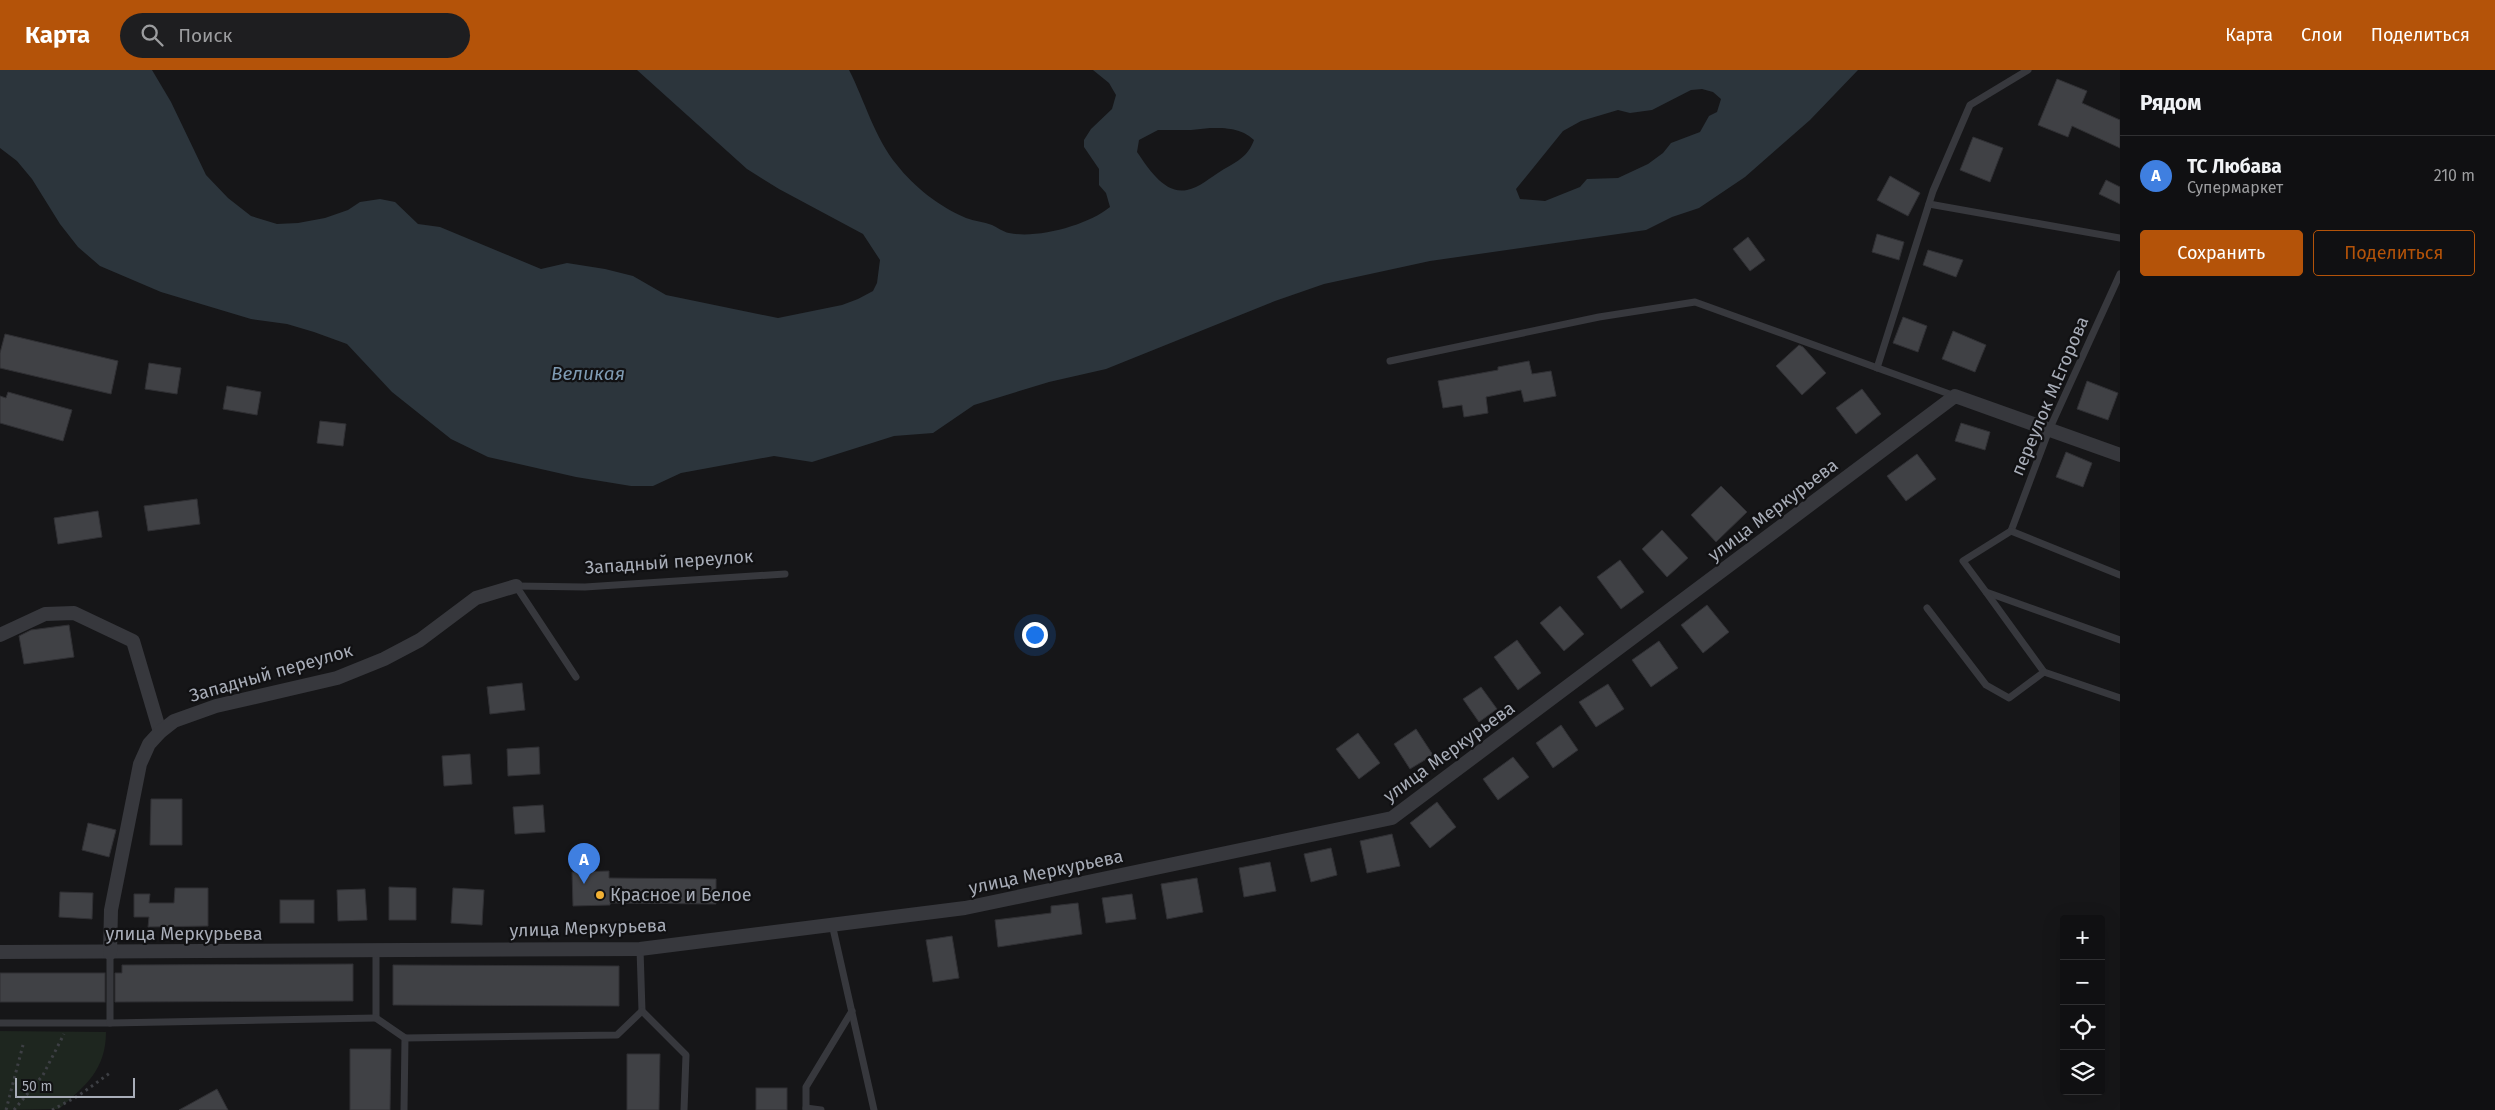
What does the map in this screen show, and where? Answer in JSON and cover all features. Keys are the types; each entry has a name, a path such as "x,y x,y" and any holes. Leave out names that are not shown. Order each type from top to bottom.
{"street":[{"path":"1955,396 2120,455"},
{"name":"улица Меркурьева","path":"0,952 110,953 640,949 965,908 1392,818 1955,396"},
{"name":"Западный переулок","path":"110,953 111,910 140,764 149,744 160,732 174,721 216,706 337,678 384,659 420,640 476,598 516,586"},
{"path":"0,635 45,614 74,613 133,641 160,732"}],"lane":[{"path":"1877,368 1929,204 1970,106 2028,70"},
{"path":"1929,204 2120,238"},
{"name":"переулок М.Егорова","path":"2010,532 2049,430 2120,274"},
{"path":"1390,361 1599,317 1695,302 1955,396"},
{"path":"2120,575 2010,532 1963,561 2044,672 2120,698"},
{"name":"Западный переулок","path":"516,586 585,587 785,574"},
{"path":"516,586 576,678"},
{"path":"1986,592 2120,640"},
{"path":"1927,608 1986,684 2009,698 2044,672"},
{"path":"832,924 874,1110"},
{"path":"640,949 642,1011 686,1055 684,1110"},
{"path":"376,951 376,1018"},
{"path":"110,953 110,1023"},
{"path":"0,1023 376,1018 405,1038 617,1035 642,1011"},
{"path":"821,1110 806,1109 806,1087 852,1011"},
{"path":"404,1110 405,1038"}],"path":[{"path":"14,1110 43,1075 66,1032"},
{"path":"6,1110 23,1045"},
{"path":"52,1110 110,1073"}],"shaded area":[{"path":"0,1031 106,1032 105,1045 98,1067 85,1085 59,1109 0,1110"}],"water":[{"name":"Великая","path":"0,70 152,70 171,102 206,175 228,198 251,216 277,224 298,223 325,218 348,210 360,202 380,199 395,202 418,224 440,227 541,269 567,263 605,269 633,276 666,295 778,318 842,305 873,291 877,283 880,260 863,234 779,189 747,169 637,70 849,70 882,143 897,165 919,189 937,202 969,219 992,225 1007,232 1034,234 1076,225 1101,214 1110,207 1106,193 1099,185 1099,169 1084,147 1084,140 1091,129 1112,109 1116,95 1109,83 1093,70 1858,70 1810,120 1745,177 1699,208 1672,217 1646,230 1430,261 1324,284 1275,301 1106,369 1049,382 974,405 933,433 894,436 812,462 774,456 681,473 653,486 631,486 576,477 488,457 451,439 392,392 347,344 287,324 251,319 161,292 100,266 78,247 60,224 32,179 17,161 0,148","holes":["1702,89 1713,92 1721,99 1717,112 1709,116 1700,132 1671,143 1663,153 1648,164 1618,178 1587,179 1580,187 1545,201 1520,199 1516,189 1563,131 1581,121 1618,110 1630,113 1652,110 1691,90","1210,128 1239,131 1254,140 1248,151 1241,158 1191,189 1179,190 1164,184 1137,152 1139,140 1158,130"]}],"building":[{"path":"2057,79 2087,91 2082,103 2120,120 2120,148 2072,126 2068,137 2038,125"},
{"path":"1973,137 2003,148 1990,182 1960,170"},
{"path":"1890,176 1920,193 1908,216 1877,200"},
{"path":"2106,180 2120,187 2120,204 2099,194"},
{"path":"1877,234 1904,242 1899,260 1872,252"},
{"path":"1748,237 1765,260 1750,271 1733,249"},
{"path":"1928,250 1963,260 1956,277 1923,265"},
{"path":"1903,317 1927,326 1918,352 1893,343"},
{"path":"1953,331 1986,345 1975,372 1942,359"},
{"path":"5,334 118,361 111,394 0,368 0,353"},
{"path":"1799,345 1826,373 1802,395 1776,366"},
{"path":"1529,361 1532,374 1551,371 1556,396 1524,402 1521,390 1486,397 1488,413 1464,417 1462,405 1443,408 1438,381 1498,370 1498,367"},
{"path":"149,363 181,368 177,394 145,389"},
{"path":"2087,381 2118,393 2108,420 2077,409"},
{"path":"227,386 261,392 257,415 223,409"},
{"path":"1862,389 1881,414 1856,434 1836,408"},
{"path":"8,392 72,410 63,441 0,423 0,396 6,398"},
{"path":"320,421 346,424 343,446 317,443"},
{"path":"1961,423 1990,432 1985,450 1955,441"},
{"path":"2066,452 2092,463 2083,487 2056,477"},
{"path":"1917,454 1936,479 1906,501 1887,476"},
{"path":"1721,486 1747,512 1716,542 1691,515"},
{"path":"197,499 200,524 148,531 144,506"},
{"path":"98,511 102,537 58,544 54,518"},
{"path":"1662,530 1688,558 1667,577 1642,549"},
{"path":"1620,560 1644,592 1621,609 1597,577"},
{"path":"1707,605 1729,632 1703,653 1681,625"},
{"path":"1560,606 1584,634 1564,651 1540,623"},
{"path":"69,625 74,657 24,664 19,636 31,630"},
{"path":"1517,640 1541,673 1518,690 1494,657"},
{"path":"1659,641 1678,668 1651,687 1632,660"},
{"path":"522,683 525,710 490,714 487,687"},
{"path":"1608,684 1624,709 1596,727 1579,702"},
{"path":"1481,687 1497,709 1479,722 1463,699"},
{"path":"1561,725 1578,750 1553,768 1536,743"},
{"path":"1416,729 1433,755 1410,769 1394,744"},
{"path":"1358,733 1380,763 1359,779 1336,749"},
{"path":"539,747 540,774 508,776 507,749"},
{"path":"470,754 472,784 444,786 442,756"},
{"path":"1513,757 1529,777 1498,800 1483,779"},
{"path":"151,799 182,799 182,845 150,845"},
{"path":"1437,802 1456,827 1430,848 1410,823"},
{"path":"543,805 545,832 515,834 513,807"},
{"path":"88,823 116,830 109,857 82,850"},
{"path":"1392,834 1400,866 1367,873 1360,841"},
{"path":"1331,848 1337,875 1311,882 1304,854"},
{"path":"1270,862 1276,891 1244,897 1239,868"},
{"path":"609,871 609,878 716,879 716,904 610,903 610,905 573,906 572,872"},
{"path":"1197,878 1203,912 1167,919 1161,884"},
{"path":"389,887 416,888 416,920 389,920"},
{"path":"175,888 208,888 208,926 148,927 149,917 134,917 134,894 150,894 149,903 174,903"},
{"path":"453,888 484,890 482,925 451,923"},
{"path":"365,889 367,920 338,921 337,890"},
{"path":"60,892 93,893 92,919 59,917"},
{"path":"1132,894 1136,919 1106,923 1102,898"},
{"path":"280,900 314,900 314,923 280,923"},
{"path":"1078,903 1082,934 998,947 995,920 1051,913 1051,906"},
{"path":"952,936 959,978 933,982 926,940"},
{"path":"353,964 353,1001 115,1002 115,973 122,973 122,965"},
{"path":"393,965 619,966 619,1006 393,1005"},
{"path":"0,973 105,973 105,1002 0,1002"},
{"path":"350,1049 391,1049 390,1110 350,1110"},
{"path":"627,1054 660,1054 659,1110 627,1110"},
{"path":"756,1088 787,1088 787,1110 756,1110"},
{"path":"217,1089 228,1110 179,1110"}],"place":[{"name":"ТС Любава","path":"584,884"},
{"name":"Красное и Белое","path":"600,895"}]}
